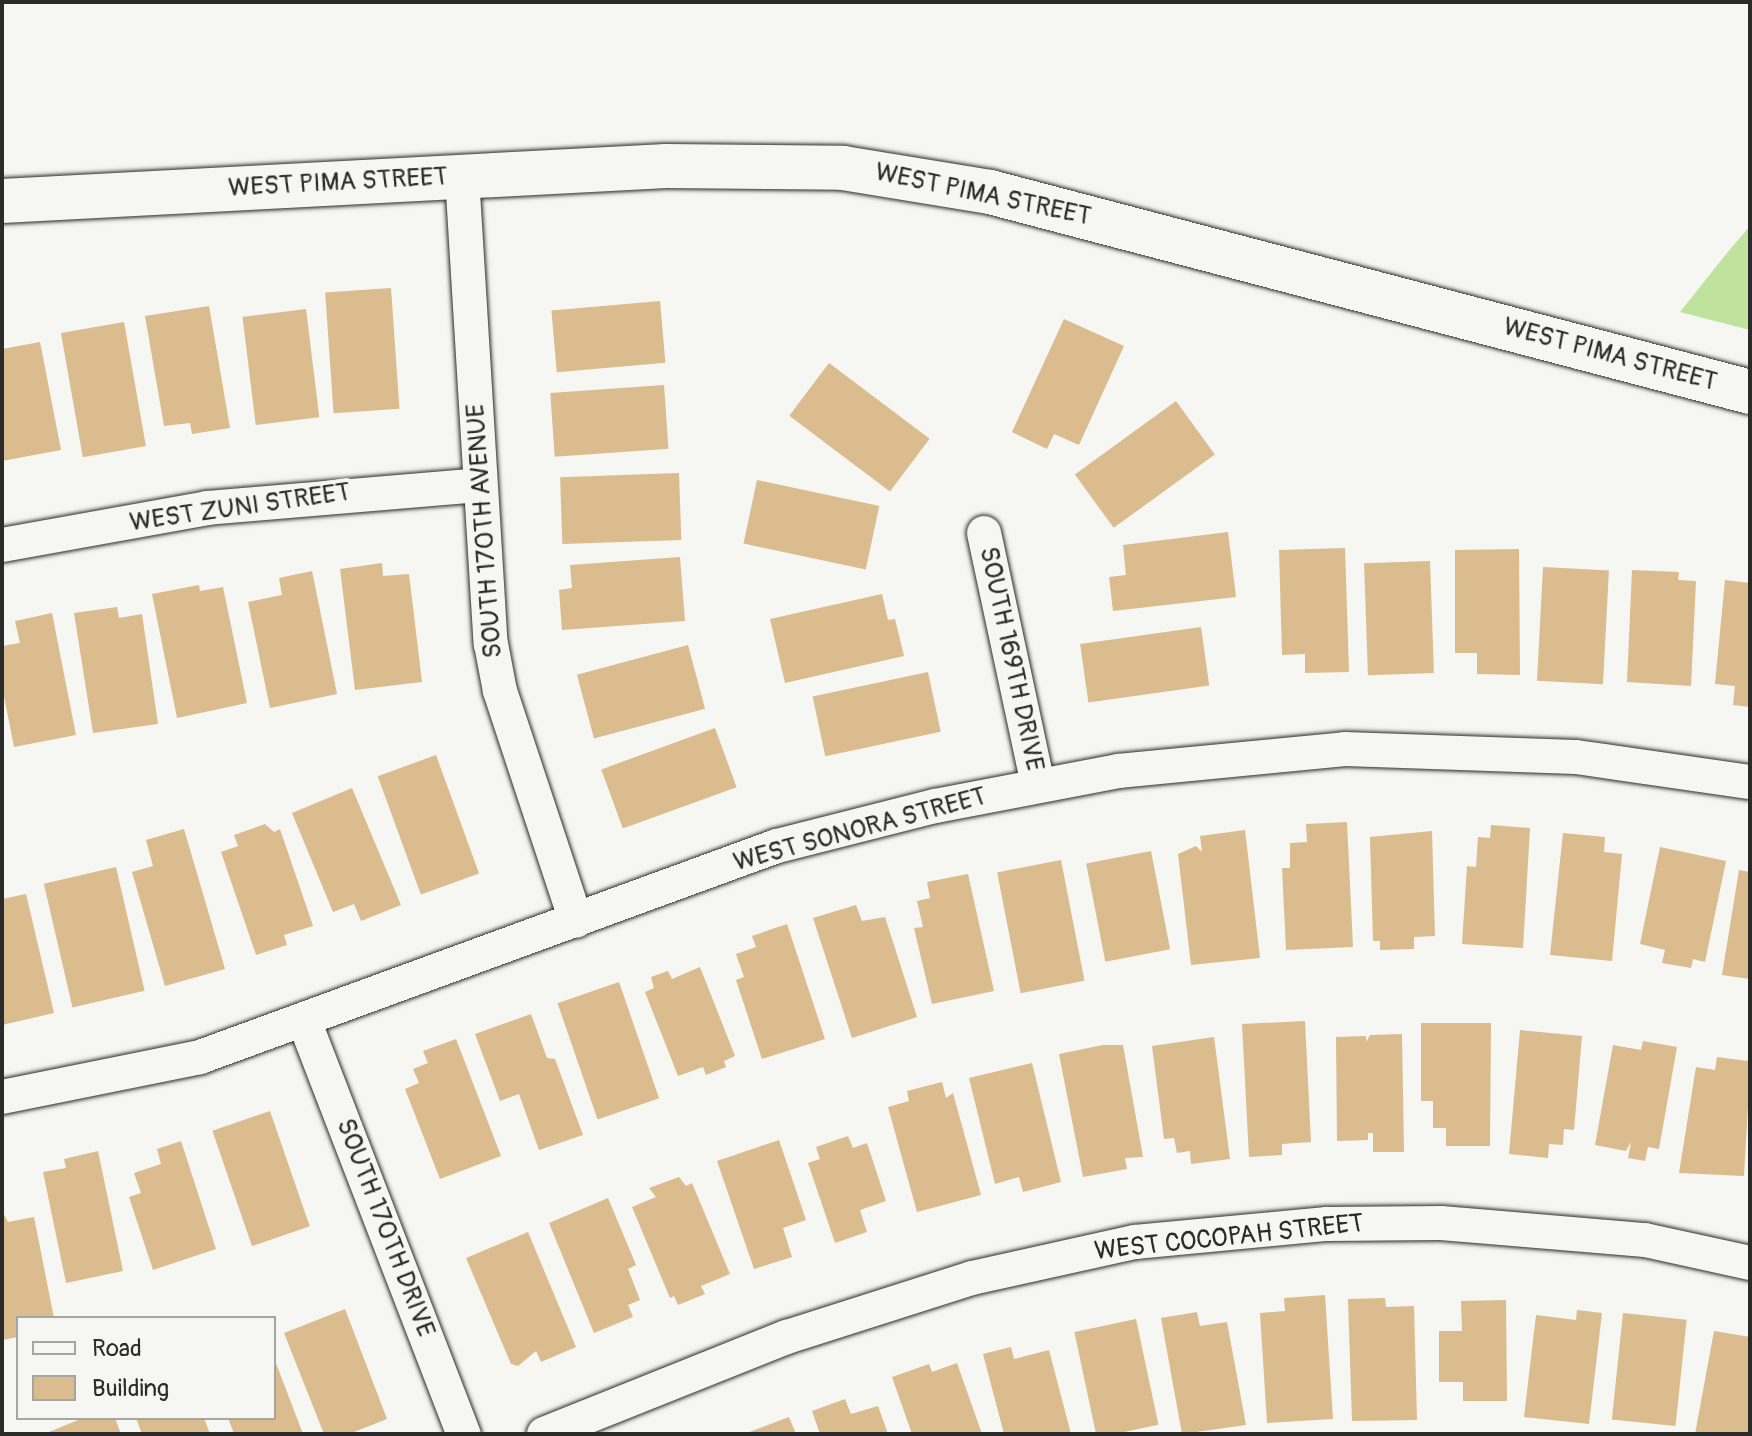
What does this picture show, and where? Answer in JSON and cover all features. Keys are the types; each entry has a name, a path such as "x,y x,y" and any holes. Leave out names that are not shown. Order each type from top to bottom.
{"street":[{"name":"WEST PIMA STREET","path":"2,201 462,176 784,165 916,177 1181,240 1750,392"},
{"name":"SOUTH 170TH AVENUE","path":"462,176 488,621 500,691 576,921"},
{"name":"WEST ZUNI STREET","path":"2,545 238,504 480,485"},
{"name":"SOUTH 169TH DRIVE","path":"984,533 1038,785"},
{"name":"WEST SONORA STREET","path":"2,1097 182,1062 305,1023 777,846 1038,785 1145,766 1345,749 1576,757 1750,782"},
{"name":"SOUTH 170TH DRIVE","path":"305,1023 464,1434"},
{"name":"WEST COCOPAH STREET","path":"544,1434 787,1337 972,1278 1135,1242 1327,1224 1441,1223 1645,1240 1750,1263"}],"green space":[{"path":"1750,226 1750,330 1680,312 1727,253"}],"building":[{"path":"391,288 399,409 334,413 325,293"},
{"path":"660,301 665,363 557,372 551,310"},
{"path":"209,306 230,428 192,434 190,423 164,426 145,316"},
{"path":"306,309 319,417 256,425 242,317"},
{"path":"1064,319 1124,346 1079,445 1054,434 1047,449 1012,432"},
{"path":"124,322 146,446 83,457 61,333"},
{"path":"40,342 61,450 2,461 2,349"},
{"path":"829,363 930,439 890,492 789,416"},
{"path":"664,385 668,449 555,457 550,393"},
{"path":"1176,401 1215,454 1114,528 1075,474"},
{"path":"679,473 681,540 562,544 560,477"},
{"path":"757,480 879,506 866,570 743,544"},
{"path":"1228,532 1236,597 1113,611 1109,577 1126,575 1123,545"},
{"path":"1345,548 1349,672 1305,673 1305,654 1282,655 1279,550"},
{"path":"1519,549 1520,675 1477,674 1477,653 1455,653 1455,550"},
{"path":"680,557 685,621 562,630 559,590 572,588 570,565"},
{"path":"1430,561 1434,673 1368,675 1364,563"},
{"path":"382,563 383,576 409,574 422,682 355,690 340,569"},
{"path":"1543,567 1609,570 1603,684 1537,681"},
{"path":"1632,570 1679,572 1678,580 1696,581 1691,686 1627,682"},
{"path":"312,571 337,694 270,708 248,602 282,595 279,578"},
{"path":"1725,580 1750,583 1750,707 1733,705 1735,686 1715,684"},
{"path":"199,585 200,591 223,587 247,703 177,718 152,594"},
{"path":"882,594 888,620 895,619 904,656 785,683 770,619"},
{"path":"117,607 119,618 142,614 158,724 93,733 74,613"},
{"path":"52,613 76,735 14,747 2,686 2,646 20,643 15,621"},
{"path":"1201,627 1209,685 1088,702 1080,644"},
{"path":"688,645 705,709 594,739 577,675"},
{"path":"928,672 941,732 825,756 813,697"},
{"path":"715,728 737,787 623,829 601,769"},
{"path":"436,755 479,873 421,895 378,776"},
{"path":"352,788 401,905 361,921 354,904 333,912 292,813"},
{"path":"1347,822 1353,947 1286,950 1282,868 1290,868 1290,843 1307,842 1306,824"},
{"path":"265,824 274,832 280,829 313,926 284,935 287,945 256,955 221,852 238,846 234,835"},
{"path":"1491,825 1530,828 1523,948 1462,944 1467,866 1476,867 1478,837 1490,838"},
{"path":"184,829 225,969 165,986 132,872 153,866 146,840"},
{"path":"1245,830 1260,958 1191,965 1178,854 1196,846 1202,852 1200,836"},
{"path":"1432,831 1435,936 1414,937 1414,949 1380,950 1380,941 1373,941 1370,837"},
{"path":"1563,833 1605,837 1604,852 1622,854 1612,961 1550,955"},
{"path":"1660,847 1726,861 1705,962 1693,959 1691,968 1662,963 1665,950 1640,944"},
{"path":"1151,851 1170,949 1105,962 1086,864"},
{"path":"1061,860 1084,981 1021,993 997,872"},
{"path":"116,867 145,991 72,1007 44,884"},
{"path":"1739,870 1750,872 1750,979 1722,975"},
{"path":"968,874 994,991 932,1004 914,928 923,927 917,901 930,898 927,882"},
{"path":"26,894 54,1013 2,1025 2,899"},
{"path":"856,905 862,921 885,917 917,1017 852,1038 813,918"},
{"path":"787,924 825,1039 762,1059 736,980 744,977 736,954 756,947 752,936"},
{"path":"700,967 735,1056 724,1061 726,1067 706,1075 703,1067 678,1076 645,992 654,988 651,977 668,971 672,979"},
{"path":"619,982 659,1098 598,1119 558,1003"},
{"path":"531,1014 547,1058 555,1059 583,1135 539,1150 519,1094 500,1101 475,1034"},
{"path":"1305,1021 1311,1142 1282,1144 1282,1155 1249,1157 1242,1024"},
{"path":"1421,1023 1491,1023 1490,1146 1446,1146 1446,1128 1433,1128 1433,1101 1421,1101"},
{"path":"1520,1030 1582,1036 1574,1130 1564,1129 1563,1145 1549,1144 1548,1158 1509,1154"},
{"path":"1402,1034 1404,1152 1373,1152 1373,1133 1368,1133 1368,1140 1337,1141 1336,1037 1366,1036 1366,1042 1370,1035"},
{"path":"1214,1037 1230,1159 1191,1164 1190,1151 1177,1153 1174,1138 1164,1139 1152,1046"},
{"path":"456,1039 501,1156 440,1179 405,1089 419,1083 413,1069 428,1063 423,1051"},
{"path":"1643,1041 1677,1047 1659,1149 1648,1147 1645,1161 1628,1158 1631,1142 1626,1151 1595,1145 1613,1045 1641,1050"},
{"path":"1103,1045 1123,1045 1143,1157 1125,1158 1127,1169 1083,1177 1059,1054"},
{"path":"1717,1057 1748,1061 1744,1176 1679,1173 1696,1067 1715,1070"},
{"path":"1032,1063 1061,1182 1023,1192 1019,1177 995,1184 969,1078"},
{"path":"942,1082 946,1098 953,1093 981,1195 917,1212 888,1107 909,1101 907,1091"},
{"path":"270,1111 310,1226 252,1246 212,1131"},
{"path":"848,1136 853,1148 867,1143 886,1201 860,1210 867,1232 835,1243 808,1163 820,1159 816,1147"},
{"path":"779,1140 806,1220 783,1228 792,1257 754,1269 717,1161"},
{"path":"181,1141 216,1249 153,1270 129,1197 141,1193 134,1173 161,1164 157,1149"},
{"path":"98,1151 123,1271 66,1283 43,1172 66,1168 64,1159"},
{"path":"679,1177 686,1186 692,1183 730,1274 701,1286 705,1294 678,1305 674,1296 670,1298 632,1207 656,1197 649,1188"},
{"path":"608,1198 636,1265 628,1269 640,1300 628,1305 633,1317 594,1333 549,1223"},
{"path":"2,1211 8,1222 34,1217 54,1316 16,1316 16,1337 2,1340"},
{"path":"528,1232 576,1347 541,1362 536,1351 518,1366 511,1364 466,1258"},
{"path":"1325,1295 1333,1419 1267,1423 1260,1313 1285,1311 1284,1298"},
{"path":"1385,1298 1386,1307 1414,1306 1417,1420 1352,1421 1348,1299"},
{"path":"1506,1300 1507,1401 1463,1401 1463,1382 1439,1382 1439,1331 1462,1331 1461,1301"},
{"path":"345,1309 387,1419 349,1434 324,1434 284,1333"},
{"path":"1577,1310 1602,1313 1589,1424 1524,1417 1536,1315 1576,1320"},
{"path":"1197,1312 1200,1326 1227,1322 1246,1425 1182,1434 1161,1318"},
{"path":"1623,1313 1687,1320 1675,1426 1612,1419"},
{"path":"1136,1319 1158,1425 1114,1434 1096,1434 1074,1332"},
{"path":"1714,1331 1750,1337 1750,1434 1695,1434"},
{"path":"1011,1347 1014,1359 1049,1350 1071,1434 1004,1434 983,1354"},
{"path":"276,1363 303,1434 234,1434 229,1420 276,1420"},
{"path":"957,1363 982,1434 912,1434 892,1377 929,1364 932,1372"},
{"path":"845,1399 851,1414 878,1406 888,1434 820,1434 812,1411"},
{"path":"789,1417 796,1434 744,1434"},
{"path":"78,1420 116,1420 121,1434 44,1434"},
{"path":"137,1420 205,1420 210,1434 142,1434"}]}
